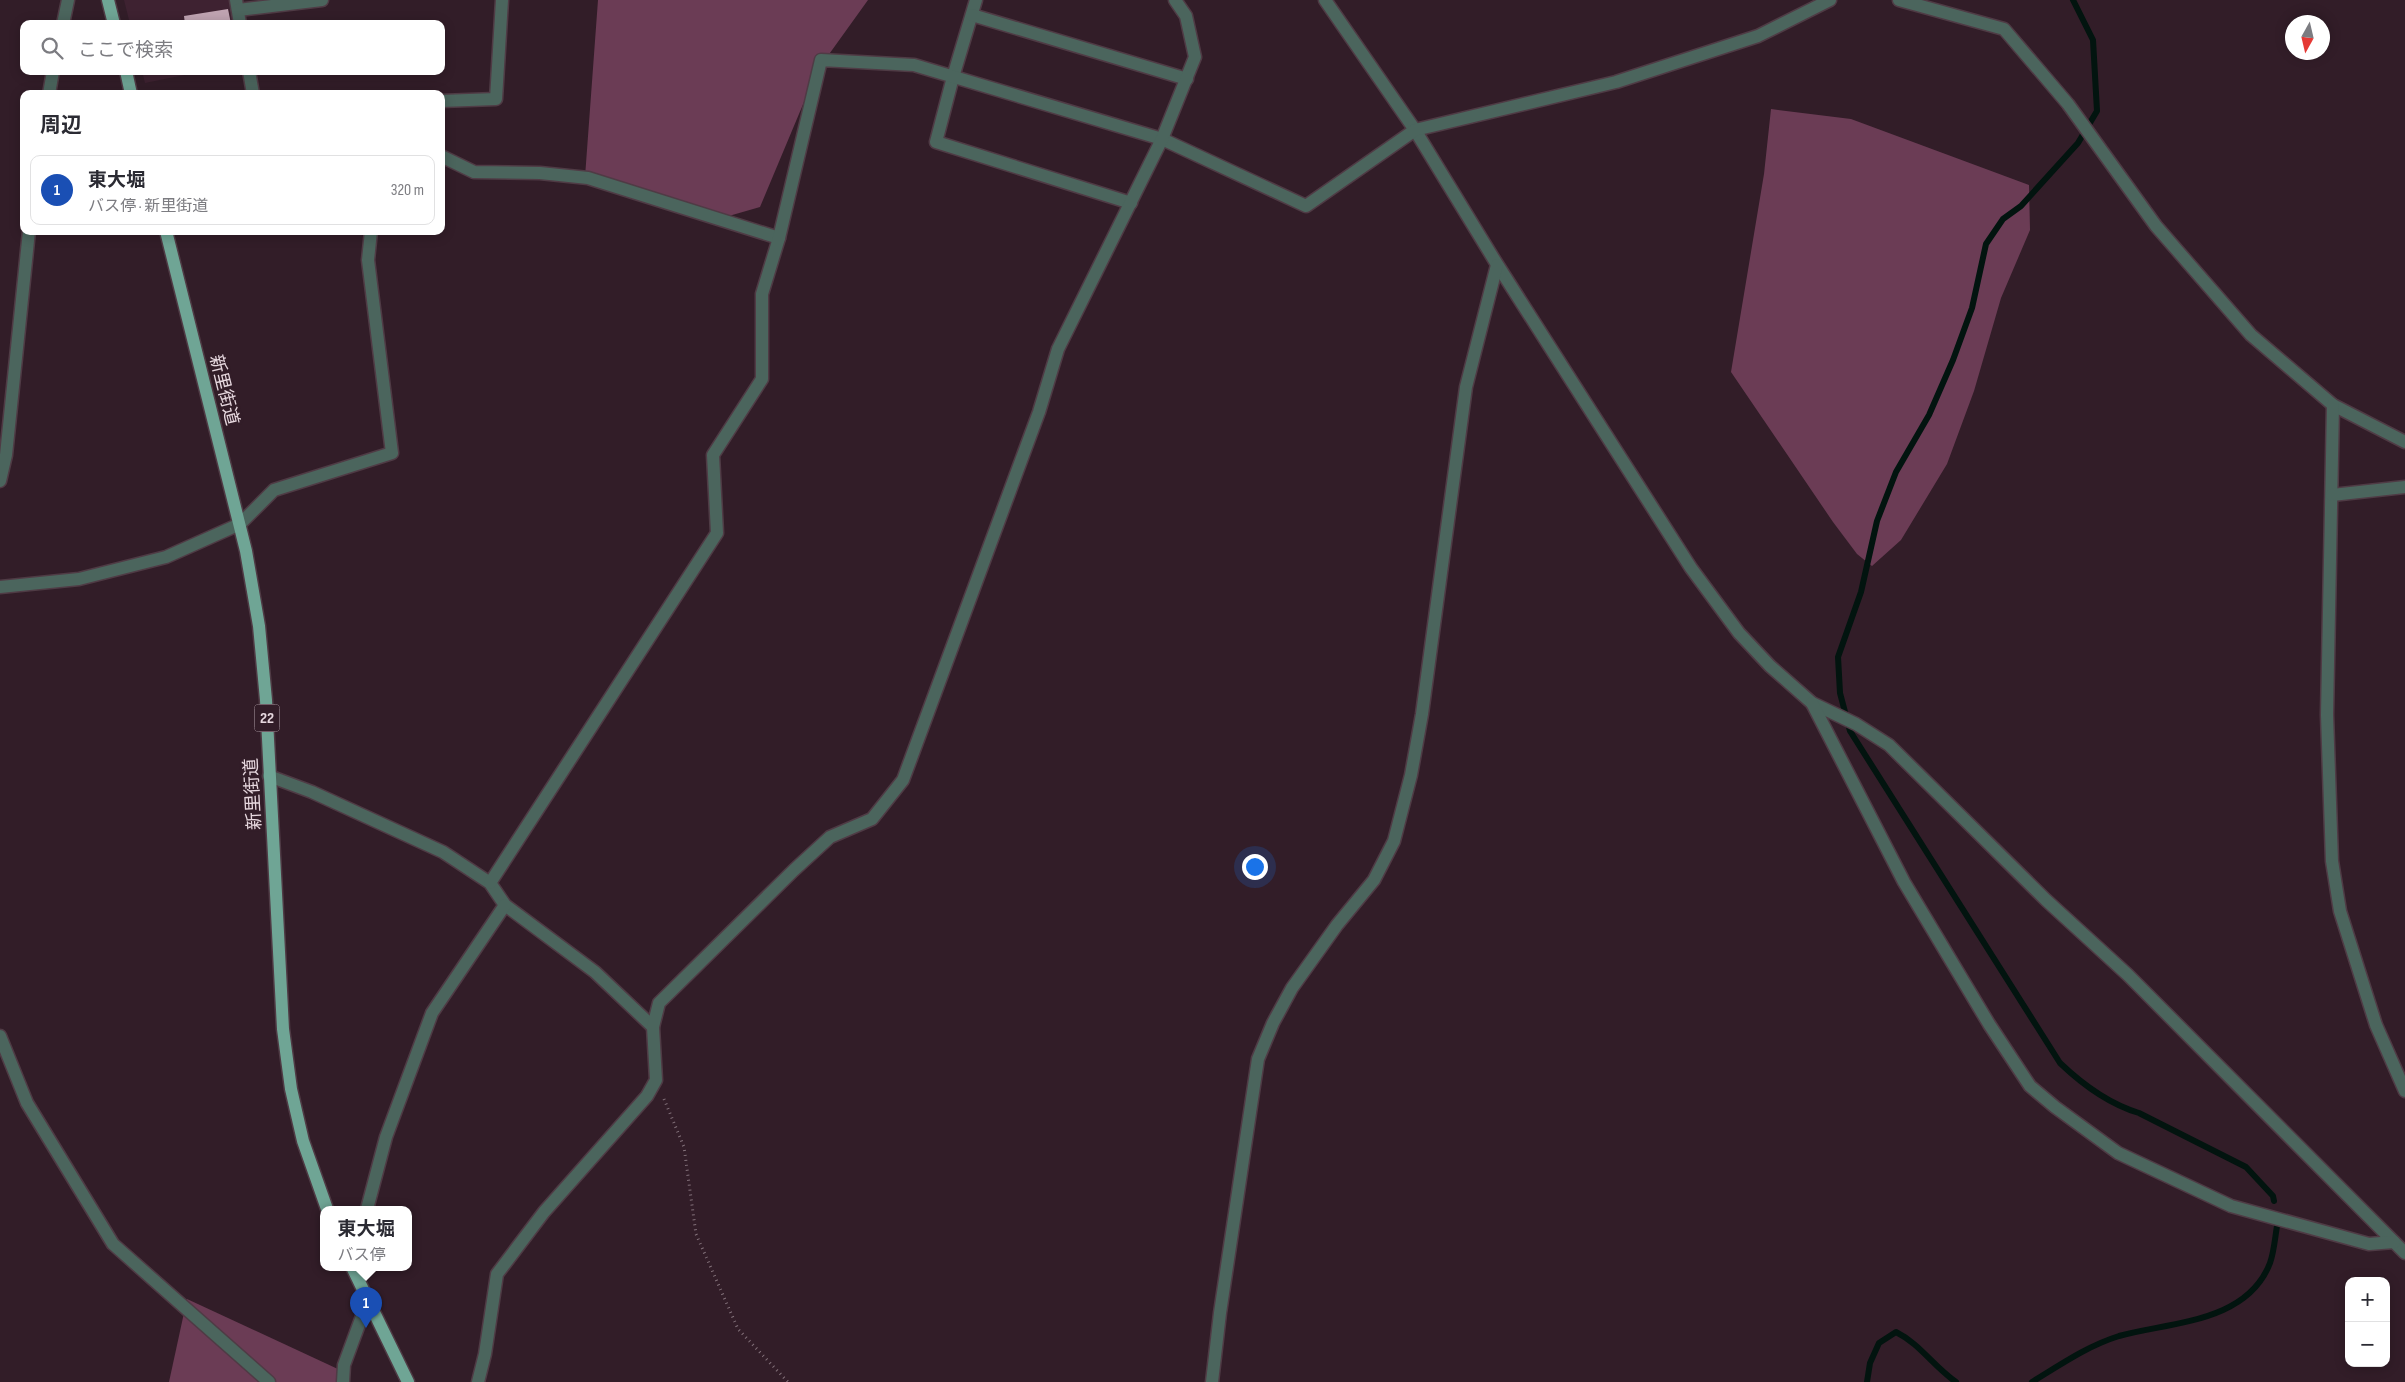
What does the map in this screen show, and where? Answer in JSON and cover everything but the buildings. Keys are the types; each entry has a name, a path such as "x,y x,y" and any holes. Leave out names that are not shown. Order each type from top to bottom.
{"main road":[{"path":"108,0 113,20"},
{"path":"127,75 131,90"},
{"name":"新里街道","path":"167,235 240,524 259,626 266,700 284,1029 291,1089 302,1141 326,1206"},
{"path":"354,1271 408,1382"}],"street":[{"path":"64,20 68,0"},
{"path":"239,20 237,5 322,0"},
{"path":"445,101 496,99 502,0"},
{"path":"976,0 936,142 1131,203"},
{"path":"478,1382 485,1354 497,1274 544,1212 647,1096 656,1080 653,1027 659,1003 830,837 872,819 902,780 1039,412 1058,350 1162,139 1195,57 1186,16 1175,0"},
{"path":"1325,0 1414,130 1497,265 1691,568 1739,633 1770,666 1812,703 1856,724 1889,745 2046,900 2128,976 2405,1253"},
{"path":"490,883 717,533 712,455 762,379 762,294 779,238 821,60 914,65 1162,139 1306,206 1414,130 1616,82 1758,36 1830,0"},
{"path":"1899,0 2004,29 2078,117 2156,226 2251,335 2333,405 2405,442"},
{"path":"972,16 1186,78"},
{"path":"50,90 52,75"},
{"path":"250,75 252,90"},
{"path":"445,158 474,172 540,173 588,178 779,238"},
{"path":"0,481 6,455 29,235"},
{"path":"0,586 79,579 166,557 240,524 274,490 392,453 368,260 371,235"},
{"path":"1212,1382 1224,1284 1258,1059 1273,1023 1292,988 1337,925 1374,880 1394,840 1411,776 1422,714 1466,387 1497,265"},
{"path":"2333,405 2327,715 2332,861 2340,911 2376,1025 2405,1091"},
{"path":"2332,495 2405,487"},
{"path":"1812,703 1904,882 2030,1086 2054,1107 2118,1153 2231,1206 2369,1244 2394,1242"},
{"path":"269,776 312,792 443,852 490,883 504,905 596,972 653,1027"},
{"path":"368,1206 386,1137 432,1013 504,905"},
{"path":"0,1036 27,1103 113,1244 269,1382"},
{"path":"343,1382 344,1365 368,1300"}],"path":[{"path":"656,1080 684,1147 696,1234 738,1329 788,1382"}],"shaded area":[{"path":"124,0 229,0 234,20 129,20"},
{"path":"598,0 868,0 817,71 760,207 708,222 585,177"},
{"path":"143,75 184,75 145,83"},
{"path":"1771,109 1851,119 2029,185 2030,230 2001,298 1974,391 1947,464 1901,540 1872,566 1857,554 1833,522 1731,372 1764,174"},
{"path":"187,1299 340,1370 338,1382 169,1382"}],"waterway":[{"path":"2073,0 2093,40 2097,111 2078,143 2021,206 2003,219 1986,244 1972,308 1953,360 1929,415 1896,472 1877,521 1861,592 1838,657 1840,693 1850,731 2060,1063 2087,1086 2107,1099 2246,1167 2273,1196 2274,1201"},
{"path":"2032,1382 2074,1356 2107,1340 2205,1317 2226,1309 2244,1298 2259,1283 2270,1263 2277,1226"},
{"path":"1867,1382 1870,1363 1879,1343 1896,1332 1905,1337 1956,1382"}],"place":[{"name":"東大堀","path":"366,1328"}]}
